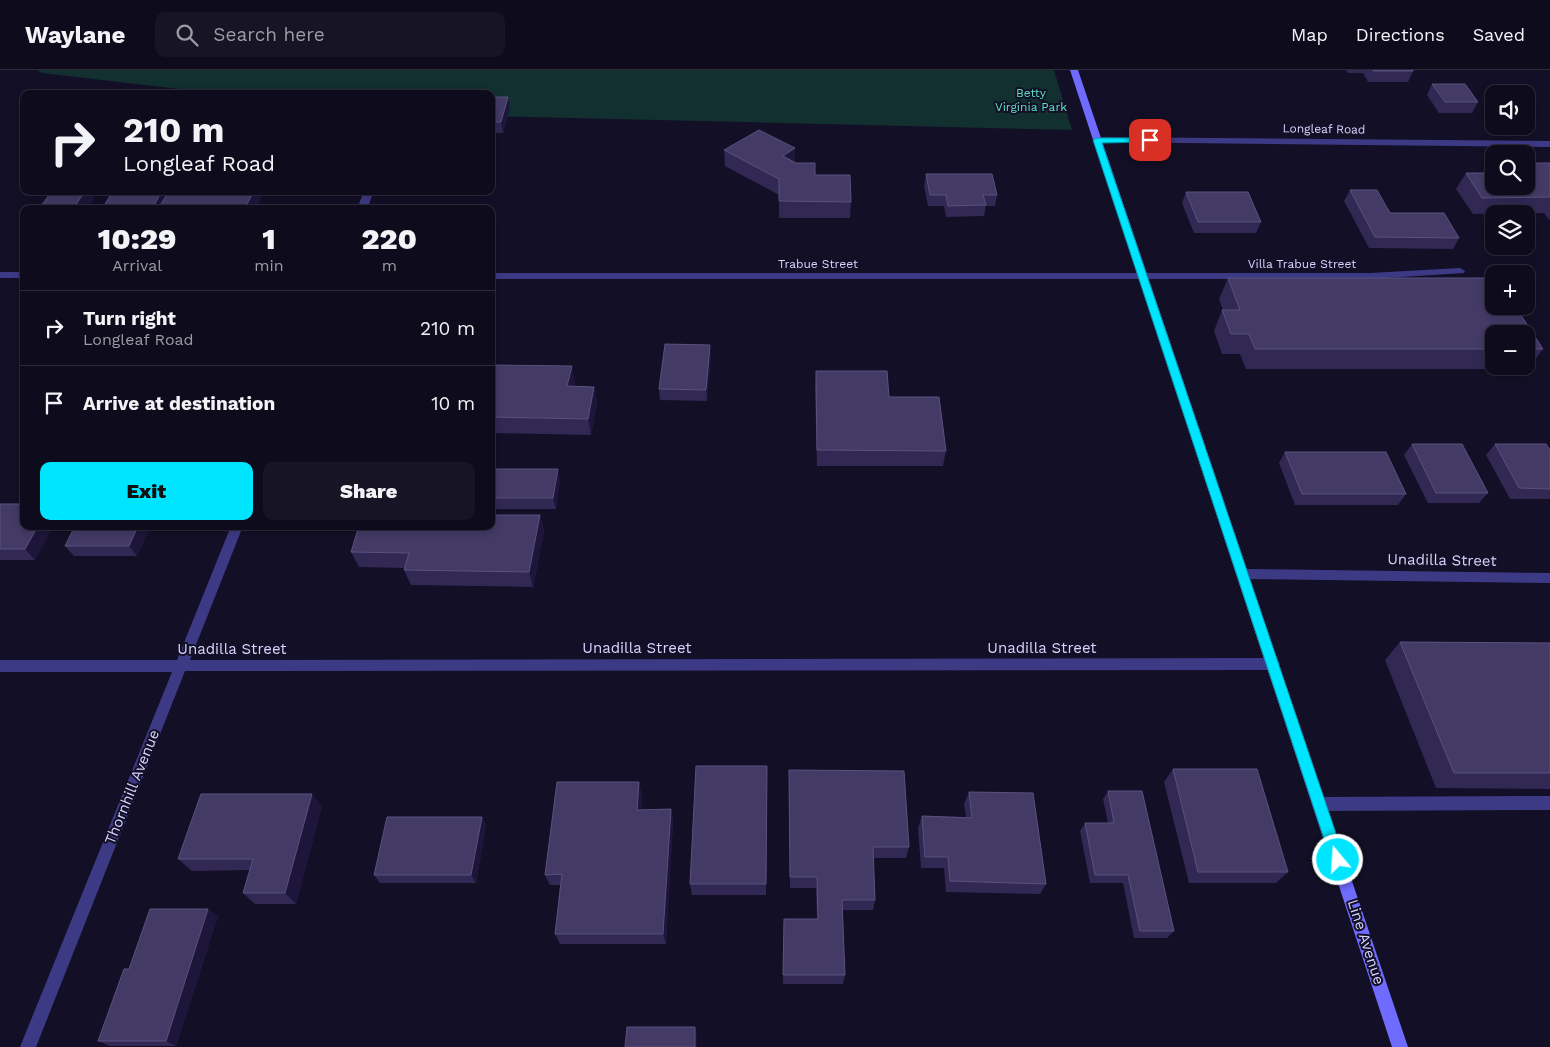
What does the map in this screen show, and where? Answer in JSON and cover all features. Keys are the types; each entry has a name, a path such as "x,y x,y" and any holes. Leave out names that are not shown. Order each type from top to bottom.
{"main road":[{"name":"Line Avenue","path":"1074,70 1244,574 1400,1047"}],"street":[{"name":"Longleaf Road","path":"1097,140 1550,144"},
{"name":"Villa Trabue Street","path":"1144,277 1370,276 1460,271"},
{"path":"0,276 20,276"},
{"name":"Trabue Street","path":"495,276 1144,277"},
{"name":"Thornhill Avenue","path":"28,1047 235,530"},
{"name":"Unadilla Street","path":"1244,574 1550,578"},
{"name":"Unadilla Street","path":"0,666 1273,664"},
{"path":"1320,804 1550,803"}],"green space":[{"name":"Betty Virginia Park","path":"37,70 1054,70 1072,130 495,116 495,90 188,90 42,73"}],"building":[{"path":"1413,70 1413,71 1373,71"},
{"path":"1432,84 1465,84 1478,102 1445,102"},
{"path":"495,97 508,97 501,122 495,122"},
{"path":"759,130 795,148 783,156 796,163 815,163 815,175 850,175 851,202 779,201 779,179 724,150"},
{"path":"1535,163 1550,163 1550,197 1482,198 1466,173 1485,173 1485,195 1535,195"},
{"path":"926,174 992,174 997,195 983,195 986,205 948,206 946,195 930,195"},
{"path":"1350,190 1377,190 1390,213 1444,213 1459,238 1375,237"},
{"path":"1186,192 1248,192 1261,222 1198,222"},
{"path":"49,195 82,195 76,205 42,205"},
{"path":"111,195 160,195 154,205 104,205"},
{"path":"167,195 252,195 247,205 160,205"},
{"path":"1228,278 1485,278 1485,315 1521,315 1527,325 1485,325 1485,349 1255,349 1249,334 1231,334 1222,310 1240,310"},
{"path":"1535,337 1543,349 1535,349"},
{"path":"665,344 710,345 706,390 659,389"},
{"path":"495,365 572,366 567,386 594,387 588,419 495,417"},
{"path":"816,371 887,371 889,397 939,397 946,451 817,450"},
{"path":"1412,444 1462,444 1488,493 1436,493"},
{"path":"1495,444 1546,444 1550,450 1550,489 1519,488"},
{"path":"1285,452 1386,452 1406,494 1302,494"},
{"path":"495,469 558,469 553,498 495,498"},
{"path":"0,504 20,504 20,530 36,530 25,549 0,549"},
{"path":"495,515 540,515 529,572 404,570 409,553 351,552 358,530 495,530"},
{"path":"73,530 136,530 129,546 65,546"},
{"path":"1400,642 1550,643 1550,773 1454,773"},
{"path":"696,766 767,766 766,884 690,884"},
{"path":"1173,769 1257,769 1288,872 1198,872"},
{"path":"789,770 904,771 909,847 873,847 875,900 842,900 845,975 783,975 784,919 818,919 817,877 790,877"},
{"path":"557,782 639,782 637,810 671,809 663,934 555,934 562,874 545,875"},
{"path":"1108,791 1142,791 1174,931 1140,931 1128,875 1095,875 1085,823 1114,823"},
{"path":"969,792 1033,793 1046,884 950,881 948,857 925,857 922,816 972,818"},
{"path":"201,794 312,794 285,893 243,893 253,859 178,859"},
{"path":"387,817 482,817 471,875 374,875"},
{"path":"150,909 208,909 166,1041 98,1041 124,969 129,969"},
{"path":"627,1027 695,1027 695,1047 625,1047"}],"route":[{"path":"1150,140 1097,140 1244,574 1338,860"}]}
